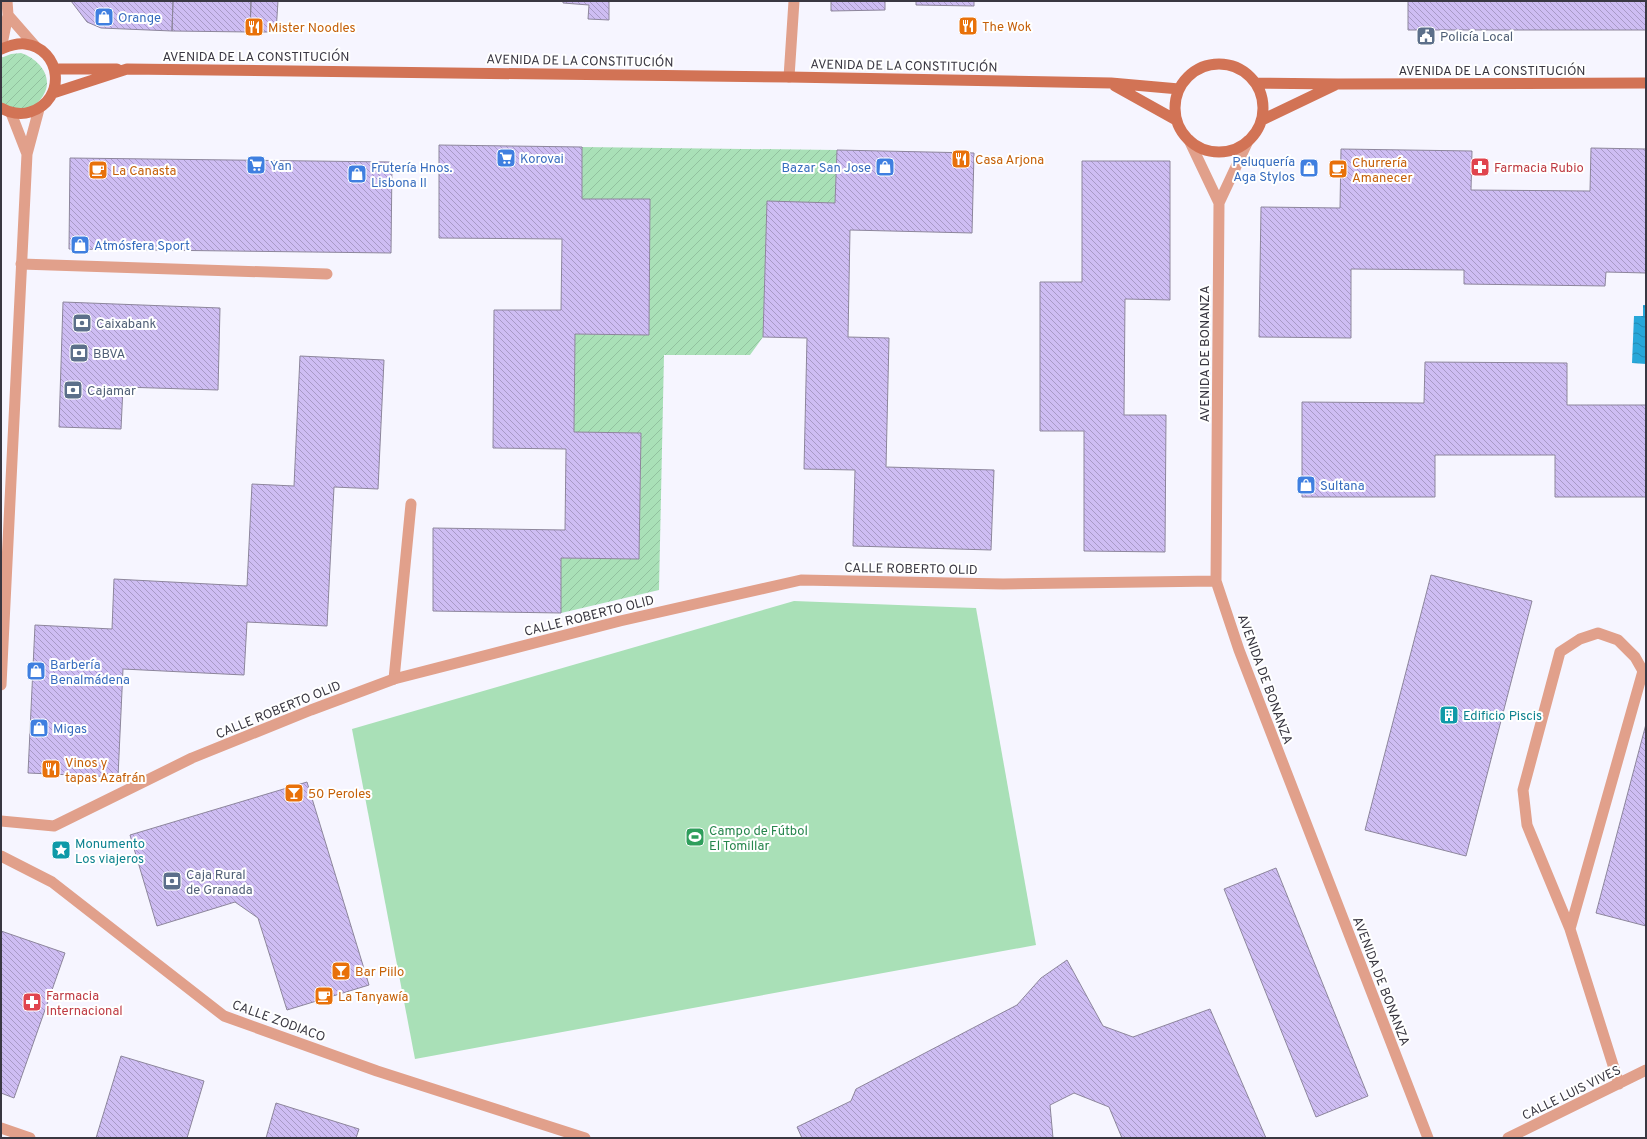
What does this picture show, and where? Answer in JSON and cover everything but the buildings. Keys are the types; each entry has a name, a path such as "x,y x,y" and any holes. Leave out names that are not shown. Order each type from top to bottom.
{"main road":[{"path":"1,49 12,45 25,44 36,47 49,58 54,69 56,80 53,93 39,109 22,114 6,110"},
{"path":"1216,64 1231,66 1245,72 1256,83 1263,104 1262,120 1258,129 1248,141 1236,149 1221,152 1202,148 1189,140 1183,133 1176,120 1175,104 1179,89 1188,76 1201,67 1216,64"},
{"path":"54,69 127,69"},
{"name":"AVENIDA DE LA CONSTITUCIÓN","path":"53,93 127,69 789,77 1111,83 1179,89"},
{"name":"AVENIDA DE LA CONSTITUCIÓN","path":"1111,83 1176,120"},
{"name":"AVENIDA DE LA CONSTITUCIÓN","path":"1256,83 1646,83"},
{"name":"AVENIDA DE LA CONSTITUCIÓN","path":"1262,120 1338,84"}],"street":[{"path":"1,49 8,15 7,1"},
{"path":"789,77 794,1"},
{"path":"8,15 36,47"},
{"path":"1,685 2,608 27,154 39,109"},
{"path":"6,110 27,154"},
{"name":"AVENIDA DE BONANZA","path":"1189,140 1219,203"},
{"name":"AVENIDA DE BONANZA","path":"1248,141 1219,203 1216,581 1242,658 1428,1138"},
{"path":"21,264 327,274"},
{"path":"394,679 411,504"},
{"name":"CALLE ROBERTO OLID","path":"1,821 54,826 192,758 311,710 394,679 620,622 801,580 1003,584 1216,581"},
{"path":"1570,929 1604,814 1642,671 1635,657 1618,640 1598,633 1580,639 1560,652 1523,790 1527,825 1570,929 1619,1084"},
{"name":"CALLE ZODIACO","path":"1,856 52,882 224,1016 377,1071 585,1138"},
{"name":"CALLE LUIS VIVES","path":"1508,1138 1646,1070"},
{"path":"1,1128 30,1138"}],"green space":[{"path":"21,53 29,56 41,66 47,79 47,86 44,94 35,105 26,110 1,106 1,58 11,54"},
{"path":"582,147 837,150 835,203 767,202 763,337 750,355 664,355 659,590 561,613 561,558 639,559 641,433 574,432 575,334 649,335 650,199 582,199"},
{"name":"Campo de Fútbol El Tomillar","path":"794,601 976,608 1036,945 415,1059 352,729"}],"water":[{"path":"1643,305 1646,305 1646,364 1632,363 1634,316 1643,316"}],"place":[{"name":"Orange","path":"104,17"},
{"name":"The Wok","path":"968,26"},
{"name":"Mister Noodles","path":"254,27"},
{"name":"Policía Local","path":"1426,36"},
{"name":"Korovai","path":"506,158"},
{"name":"Casa Arjona","path":"961,159"},
{"name":"Yan","path":"256,165"},
{"name":"Bazar San Jose","path":"885,167"},
{"name":"Farmacia Rubio","path":"1480,167"},
{"name":"Peluquería Aga Stylos","path":"1309,168"},
{"name":"Churrería Amanecer","path":"1338,169"},
{"name":"La Canasta","path":"98,170"},
{"name":"Frutería Hnos. Lisbona II","path":"357,174"},
{"name":"Atmósfera Sport","path":"80,245"},
{"name":"Caixabank","path":"82,323"},
{"name":"BBVA","path":"79,353"},
{"name":"Cajamar","path":"73,390"},
{"name":"Sultana","path":"1306,485"},
{"name":"Barbería Benalmádena","path":"36,671"},
{"name":"Edificio Piscis","path":"1449,715"},
{"name":"Migas","path":"39,728"},
{"name":"Vinos y tapas Azafrán","path":"51,769"},
{"name":"50 Peroles","path":"294,793"},
{"name":"Campo de Fútbol El Tomillar","path":"695,837"},
{"name":"Monumento Los viajeros","path":"61,850"},
{"name":"Caja Rural de Granada","path":"172,881"},
{"name":"Bar Piilo","path":"341,971"},
{"name":"La Tanyawía","path":"324,996"},
{"name":"Farmacia Internacional","path":"32,1002"}]}
